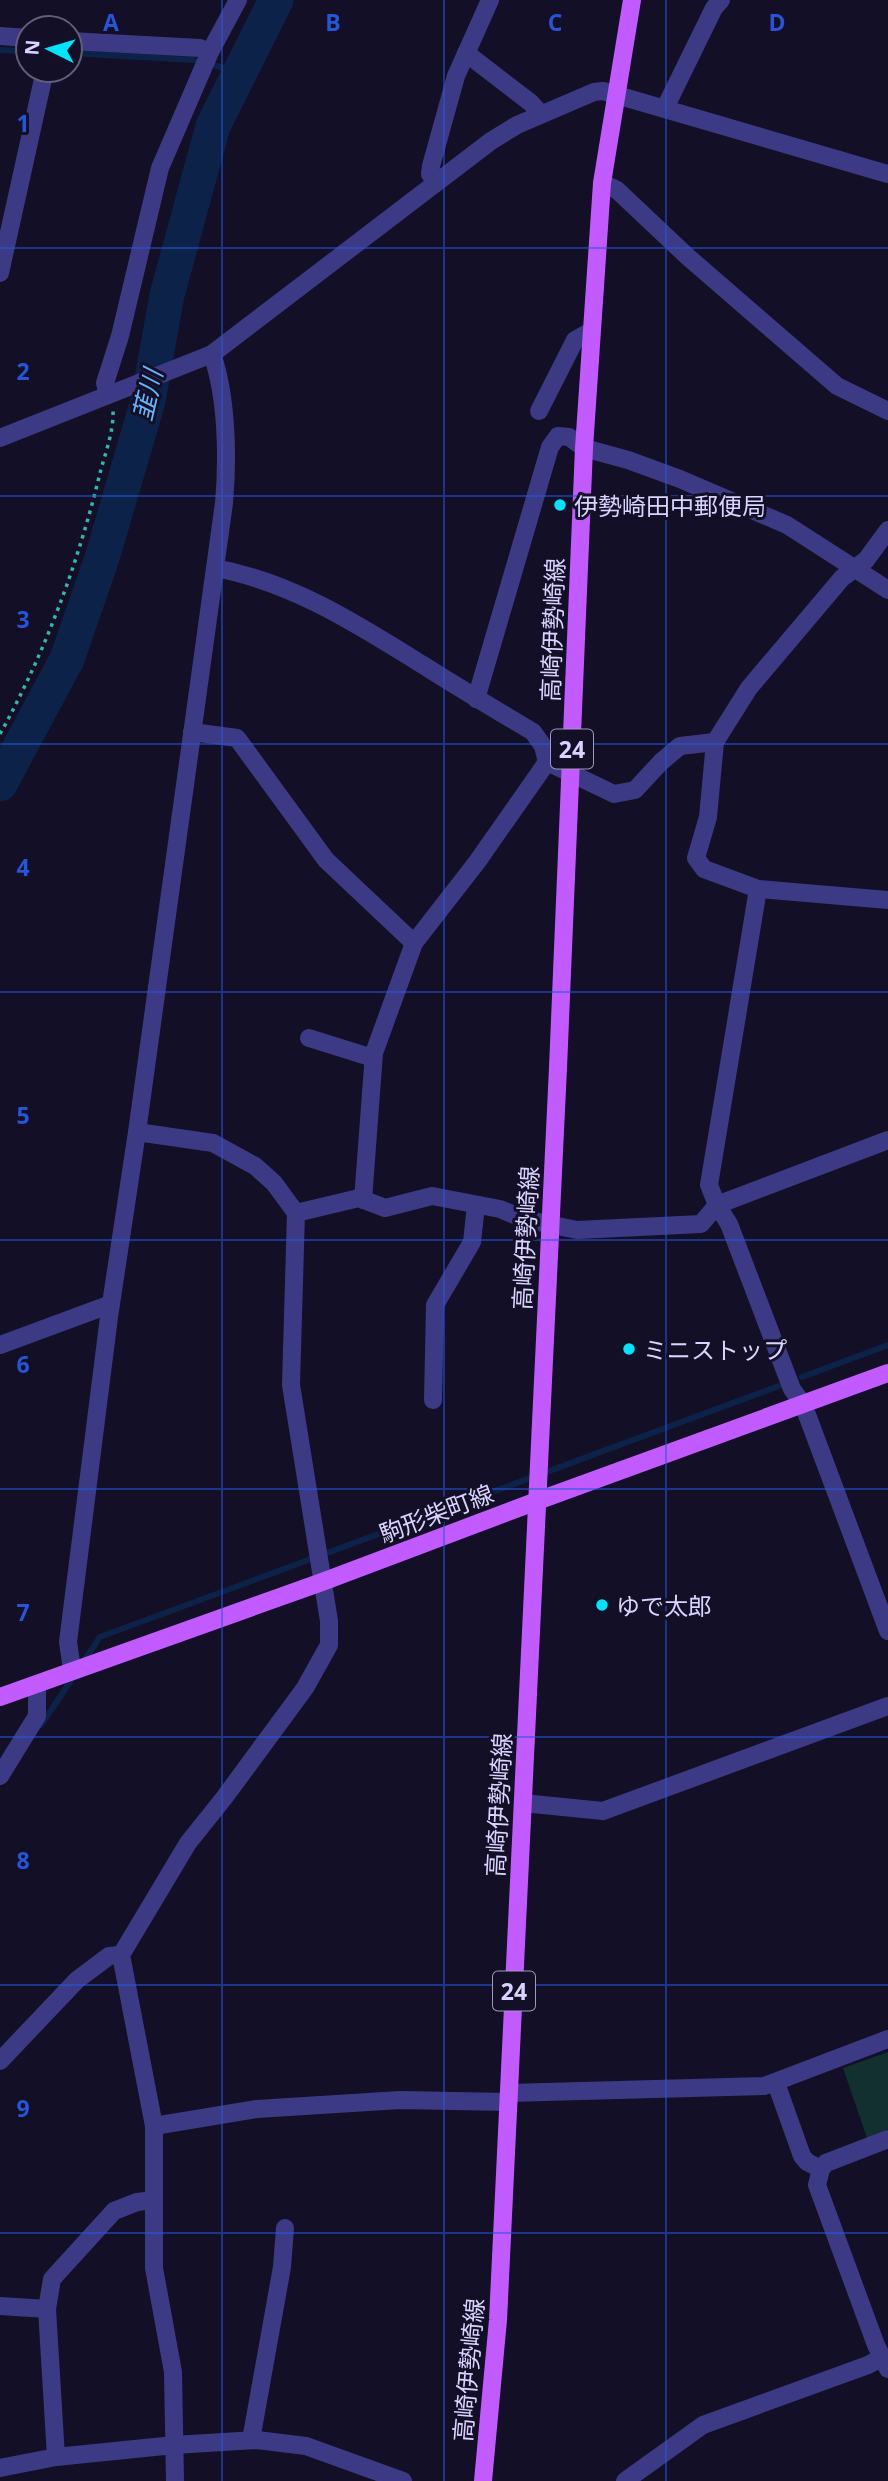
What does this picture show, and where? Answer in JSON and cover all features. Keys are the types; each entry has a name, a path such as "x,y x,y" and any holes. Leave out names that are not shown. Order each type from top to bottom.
{"main road":[{"name":"高崎伊勢崎線","path":"483,2481 498,2320 591,331 602,183 632,0"},
{"name":"駒形柴町線","path":"0,1697 72,1669 322,1583 888,1373"}],"street":[{"path":"116,392 105,383 120,336 160,168 210,52 238,0"},
{"path":"436,183 430,174 433,153 456,76 490,0"},
{"path":"665,108 714,8 721,0"},
{"path":"84,42 200,48 210,52"},
{"path":"466,53 531,103 541,114"},
{"path":"0,273 42,84"},
{"path":"0,438 212,354 491,141 541,114 594,92 616,94 888,174"},
{"path":"602,183 617,190 688,257 837,386 888,411"},
{"path":"539,411 575,340 591,331"},
{"path":"72,1669 68,1642 111,1304 224,503 226,450 217,370 212,354"},
{"path":"476,699 550,447 558,436 569,437 584,448 628,460 680,479 787,525 888,590"},
{"path":"888,530 857,569 842,578 749,688 715,742 708,817 696,859 704,869 758,888 888,900"},
{"path":"215,568 237,572 288,589 338,613 533,732 543,746 547,762 477,862 414,943 373,1058 363,1200"},
{"path":"192,732 237,738 326,860 414,943"},
{"path":"547,762 614,794 635,790 661,762 680,747 715,742"},
{"path":"758,888 709,1185 729,1224 792,1389 803,1404 888,1632"},
{"path":"309,1038 373,1058"},
{"path":"137,1132 213,1143 255,1166 274,1183 296,1213 292,1385 329,1621 329,1644 305,1688 188,1843 121,1955 154,2126 154,2268 173,2372 175,2481"},
{"path":"296,1213 359,1198 385,1208 432,1196 500,1209 524,1219 577,1230 701,1224 717,1205 888,1140"},
{"path":"433,1400 435,1305 472,1242 476,1205"},
{"path":"0,1345 111,1304"},
{"path":"0,1776 37,1716 37,1684"},
{"path":"523,1803 603,1811 888,1706"},
{"path":"0,2061 78,1980 109,1956 121,1955"},
{"path":"154,2126 270,2108 400,2100 509,2098 757,2086 776,2082 888,2039"},
{"path":"776,2082 802,2156 807,2162 821,2169"},
{"path":"625,2481 703,2426 868,2365 885,2363 817,2185 821,2169 835,2158 888,2139"},
{"path":"56,2458 47,2309 52,2279 114,2211 154,2200"},
{"path":"251,2440 282,2267 285,2228"},
{"path":"0,2306 47,2309"},
{"path":"0,2468 56,2458 251,2440 306,2445 403,2481"}],"path":[{"path":"0,734 38,658 59,608 97,487 116,392"}],"green space":[{"path":"888,2052 888,2129 867,2138 843,2068"}],"waterway":[{"name":"韮川","path":"0,784 67,659 102,558 148,401 167,295 213,126 276,0"},
{"path":"0,50 14,50"},
{"path":"84,54 194,60 239,72"},
{"path":"802,1377 888,1345"},
{"path":"84,1661 100,1637 779,1386"},
{"path":"41,1725 74,1676"}],"place":[{"name":"伊勢崎田中郵便局","path":"560,505"},
{"name":"ミニストップ","path":"629,1349"},
{"name":"ゆで太郎","path":"602,1605"}]}
